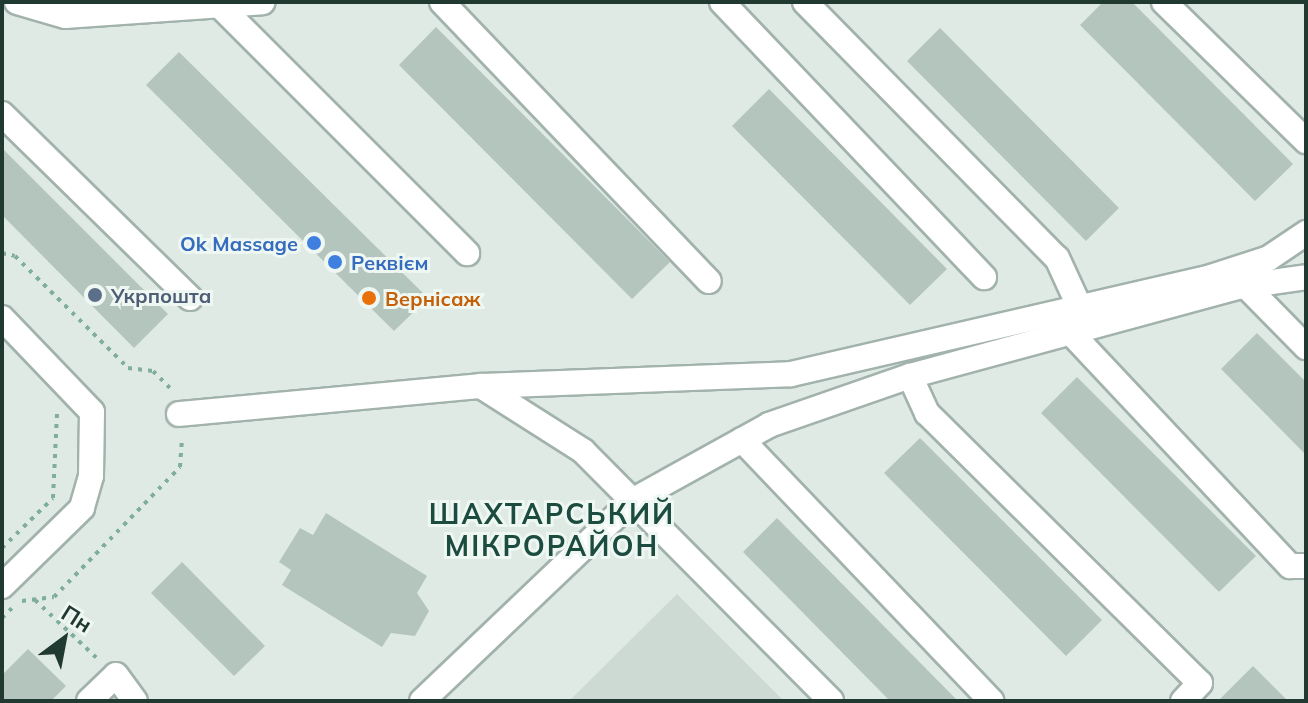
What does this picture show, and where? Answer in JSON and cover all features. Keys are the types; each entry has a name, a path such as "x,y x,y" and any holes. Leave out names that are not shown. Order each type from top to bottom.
{"street":[{"path":"17,2 65,16 263,2"},
{"path":"442,2 709,281"},
{"path":"722,2 984,277"},
{"path":"805,2 1057,258 1080,308"},
{"path":"1164,2 1306,141"},
{"path":"219,5 467,253"},
{"path":"2,114 190,298"},
{"path":"179,414 481,386 791,374 1080,308 1269,258 1306,233"},
{"path":"422,701 632,501 769,425 910,376 1246,286 1306,277"},
{"path":"1246,286 1306,347"},
{"path":"2,318 92,412 91,476 82,508 2,586"},
{"path":"1071,333 1290,566 1306,566"},
{"path":"910,376 927,413 1200,683 1183,701"},
{"path":"481,386 583,451 831,701"},
{"path":"742,440 991,701"},
{"path":"89,701 116,675 135,701"}],"path":[{"path":"2,253 15,256 128,368 153,371 177,395 180,467 54,597 20,601 2,618"},
{"path":"2,548 53,498 57,409"},
{"path":"34,599 116,675"}],"shaded area":[{"path":"677,594 784,701 569,701"}],"building":[{"path":"1103,2 1132,2 1293,164 1255,201 1080,25"},
{"path":"436,27 670,262 632,299 399,65"},
{"path":"940,28 1119,208 1086,241 907,61"},
{"path":"179,52 428,298 394,331 146,85"},
{"path":"769,89 947,269 910,305 732,126"},
{"path":"2,148 168,314 134,348 2,215"},
{"path":"1257,333 1306,382 1306,455 1221,369"},
{"path":"1077,377 1256,556 1219,592 1041,413"},
{"path":"920,438 1102,620 1066,656 884,473"},
{"path":"326,513 427,576 417,593 429,611 415,636 391,633 382,647 282,585 291,570 279,562 300,528 313,535"},
{"path":"777,518 958,701 890,701 743,552"},
{"path":"182,562 265,646 234,676 151,593"},
{"path":"28,649 66,686 51,701 2,701 2,675"},
{"path":"1253,666 1288,701 1218,701"}],"place":[{"name":"Ok Massage","path":"314,243"},
{"name":"Реквієм","path":"335,262"},
{"name":"Укрпошта","path":"95,295"},
{"name":"Вернісаж","path":"369,298"}],"district":[{"name":"ШАХТАРСЬКИЙ МІКРОРАЙОН","path":"552,530"}]}
